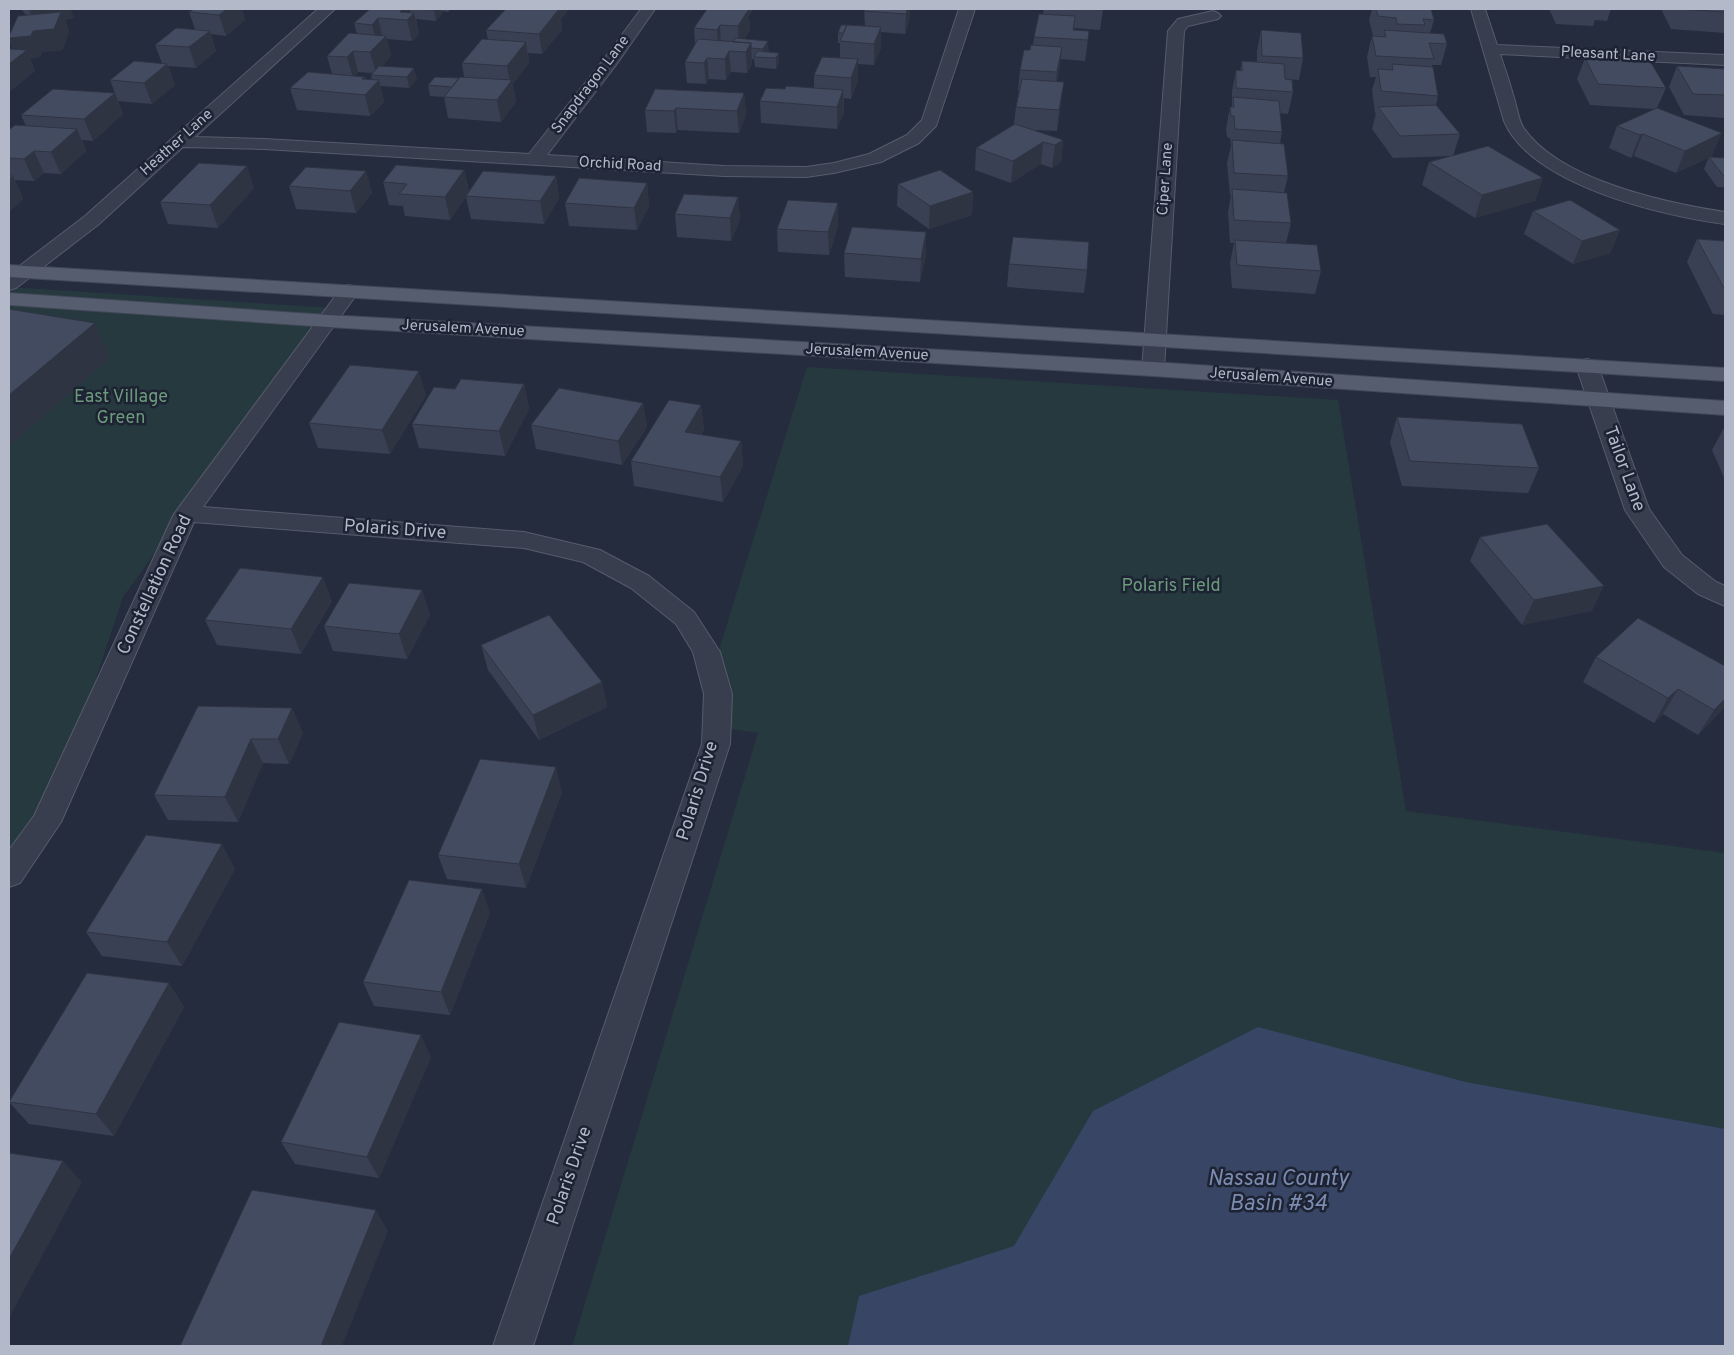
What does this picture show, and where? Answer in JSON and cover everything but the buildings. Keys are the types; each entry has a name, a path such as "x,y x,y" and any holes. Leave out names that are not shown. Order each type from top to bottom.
{"main road":[{"name":"Jerusalem Avenue","path":"13,275 349,291 1725,375"},
{"name":"Jerusalem Avenue","path":"9,298 328,321 1153,370 1725,408"}],"street":[{"name":"Heather Lane","path":"13,275 92,220 328,9"},
{"name":"Snapdragon Lane","path":"534,160 610,62 648,9"},
{"name":"Orchid Road","path":"179,142 264,144 724,171 806,172 834,168 875,158 914,139 930,122 967,9"},
{"path":"1478,9 1515,128 1529,145 1552,162 1600,187 1666,208 1725,218"},
{"name":"Ciper Lane","path":"1153,370 1176,31 1183,22 1213,16"},
{"name":"Pleasant Lane","path":"1490,49 1725,60"},
{"name":"Constellation Road","path":"9,874 46,822 186,514 349,291"},
{"name":"Tailor Lane","path":"1587,366 1636,510 1672,561 1707,588 1725,597"},
{"name":"Polaris Drive","path":"186,514 524,540 591,556 640,582 686,618 706,652 718,694 716,744 513,1346"}],"green space":[{"name":"East Village Green","path":"9,287 332,308 123,597 87,706 38,826 9,874"},
{"name":"Polaris Field","path":"807,367 1338,400 1406,811 1725,853 1725,1346 572,1346 758,733 716,727 712,672"}],"water":[{"name":"Nassau County Basin #34","path":"1258,1027 1466,1082 1725,1129 1725,1346 848,1346 859,1296 1014,1246 1093,1111"}]}
